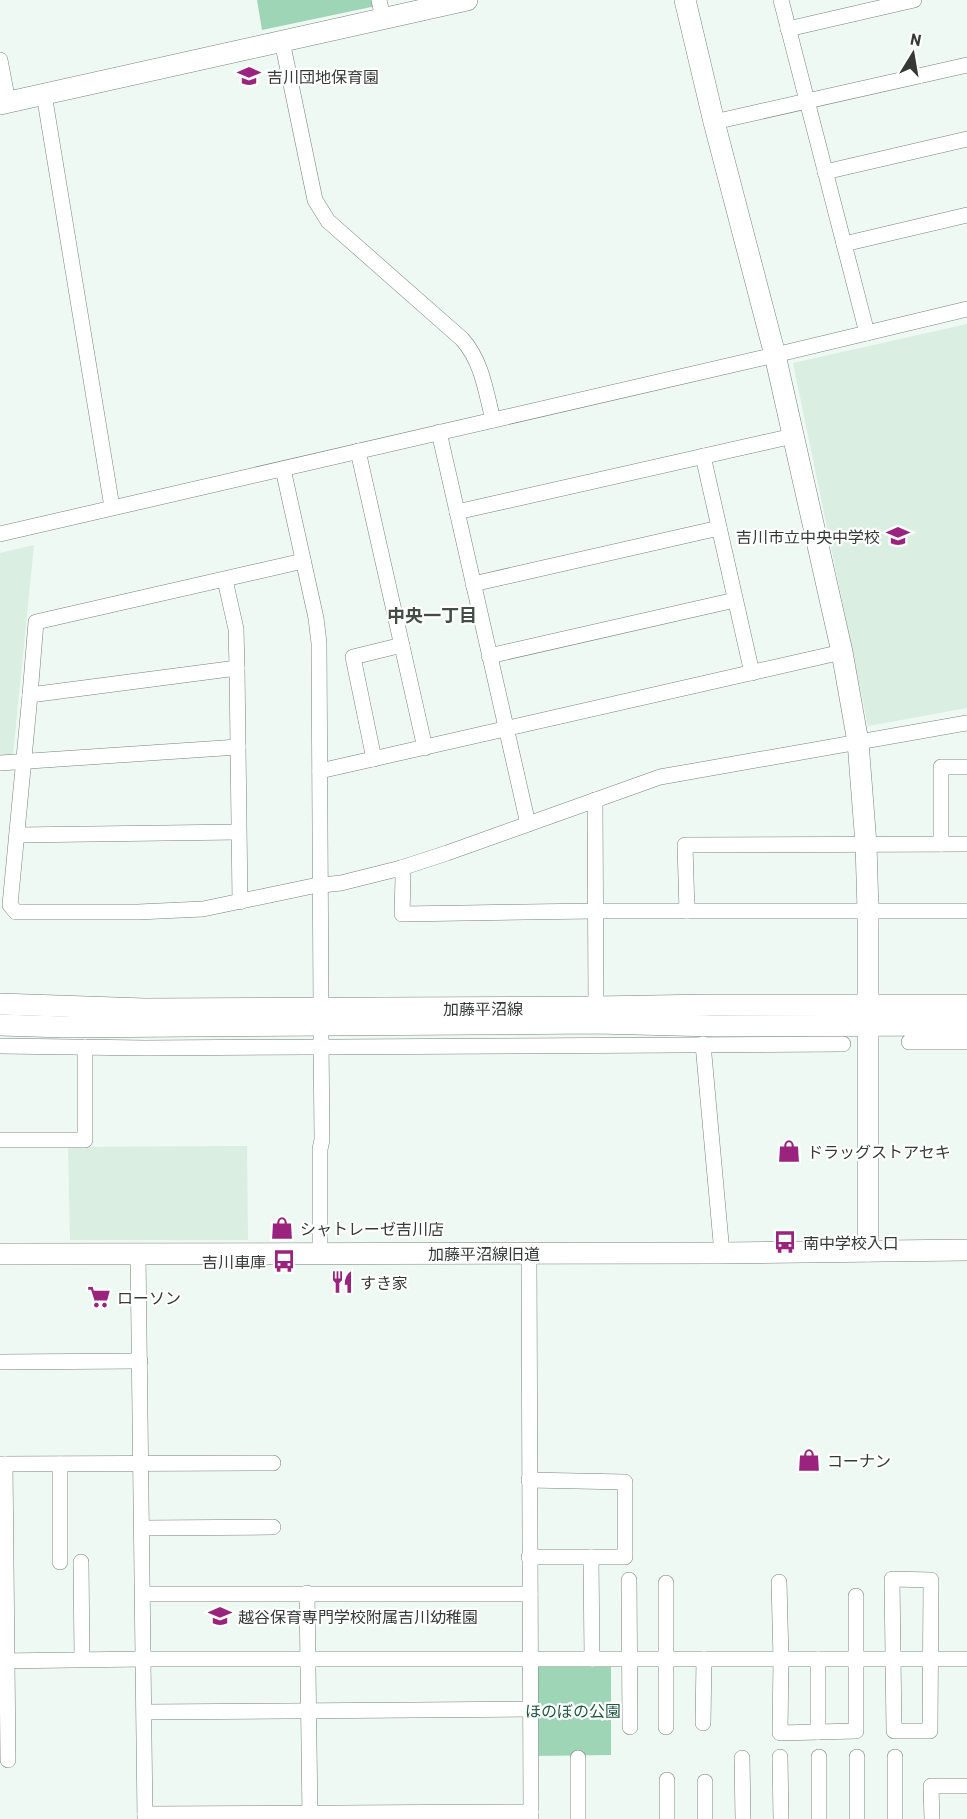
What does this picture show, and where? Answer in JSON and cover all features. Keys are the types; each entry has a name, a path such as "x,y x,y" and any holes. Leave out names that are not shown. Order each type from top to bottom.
{"street":[{"path":"0,60 4,103 282,41 381,9 467,0"},
{"path":"685,0 714,122 775,355 842,652 858,742 866,844 868,911 868,1251"},
{"path":"781,0 867,333"},
{"path":"788,29 914,0"},
{"path":"282,41 315,200 320,209 328,221 471,349 478,364 493,420"},
{"path":"714,122 967,65"},
{"path":"44,94 112,507"},
{"path":"825,172 967,140"},
{"path":"844,244 967,215"},
{"path":"0,534 967,309"},
{"path":"439,432 528,824"},
{"path":"457,512 793,436"},
{"path":"358,451 425,748"},
{"path":"703,456 752,673"},
{"path":"283,469 316,618 319,643 322,1140 320,1149 320,1252"},
{"path":"473,584 719,528"},
{"path":"303,561 36,622 10,905 16,912 191,910 240,903 320,885 346,882 401,868 660,777 967,723"},
{"path":"225,580 236,629 240,903"},
{"path":"489,656 735,600"},
{"path":"374,759 353,657 402,645"},
{"path":"320,771 842,652"},
{"path":"30,695 237,668"},
{"path":"0,763 238,747"},
{"path":"941,844 941,767 967,767"},
{"path":"595,800 596,1046"},
{"path":"16,835 238,832"},
{"path":"687,911 685,845 967,844"},
{"path":"401,868 402,914 594,910 967,911"},
{"name":"加藤平沼線","path":"0,1004 145,1009 321,1026"},
{"name":"加藤平沼線","path":"0,1024 64,1027 147,1037 321,1026 596,1015 708,1005 967,1025"},
{"name":"加藤平沼線","path":"596,1015 792,1035 868,1016 967,1005"},
{"path":"321,1026 596,1046 704,1044 792,1035 843,1044"},
{"path":"0,1046 85,1047 147,1037"},
{"path":"909,1042 967,1042"},
{"path":"704,1044 722,1253"},
{"path":"0,1140 84,1140 85,1047"},
{"name":"加藤平沼線旧道","path":"0,1254 320,1252 529,1254 967,1250"},
{"path":"138,1253 145,1816 531,1816 529,1254"},
{"path":"0,1362 140,1361"},
{"path":"8,1760 3,1661 2,1464 273,1463"},
{"path":"60,1464 60,1562"},
{"path":"529,1480 625,1482 625,1557 529,1557"},
{"path":"142,1528 273,1527"},
{"path":"591,1557 592,1659"},
{"path":"81,1562 82,1659"},
{"path":"892,1579 932,1580 930,1731 894,1731 892,1658 892,1579"},
{"path":"629,1580 630,1727"},
{"path":"779,1582 782,1659 780,1733 856,1731 856,1596"},
{"path":"666,1583 666,1727"},
{"path":"307,1593 310,1816"},
{"path":"143,1594 530,1594"},
{"path":"3,1661 82,1659 967,1659"},
{"path":"702,1723 705,1659"},
{"path":"818,1659 818,1732"},
{"path":"145,1712 530,1709"},
{"path":"780,1757 781,1819"},
{"path":"819,1757 819,1819"},
{"path":"857,1757 857,1819"},
{"path":"895,1757 895,1819"},
{"path":"578,1758 578,1819"},
{"path":"742,1758 743,1819"},
{"path":"667,1780 668,1819"},
{"path":"705,1782 705,1819"},
{"path":"932,1819 931,1786 967,1785"}],"shaded area":[{"name":"吉川市立中央中学校","path":"967,324 967,708 868,726 793,363"},
{"path":"34,545 13,755 0,756 0,553"},
{"path":"247,1146 248,1240 70,1240 68,1147"}],"green space":[{"path":"257,0 375,0 376,6 262,30"},
{"name":"ほのぼの公園","path":"611,1663 611,1755 535,1756 536,1666"}],"place":[{"name":"吉川団地保育園","path":"249,76"},
{"name":"吉川市立中央中学校","path":"898,536"},
{"name":"ドラッグストアセキ","path":"789,1151"},
{"name":"シャトレーゼ吉川店","path":"282,1228"},
{"name":"南中学校入口","path":"785,1242"},
{"name":"吉川車庫","path":"284,1261"},
{"name":"すき家","path":"342,1282"},
{"name":"ローソン","path":"99,1297"},
{"name":"コーナン","path":"809,1460"},
{"name":"越谷保育専門学校附属吉川幼稚園","path":"220,1616"}],"district":[{"name":"中央一丁目","path":"432,615"}]}
